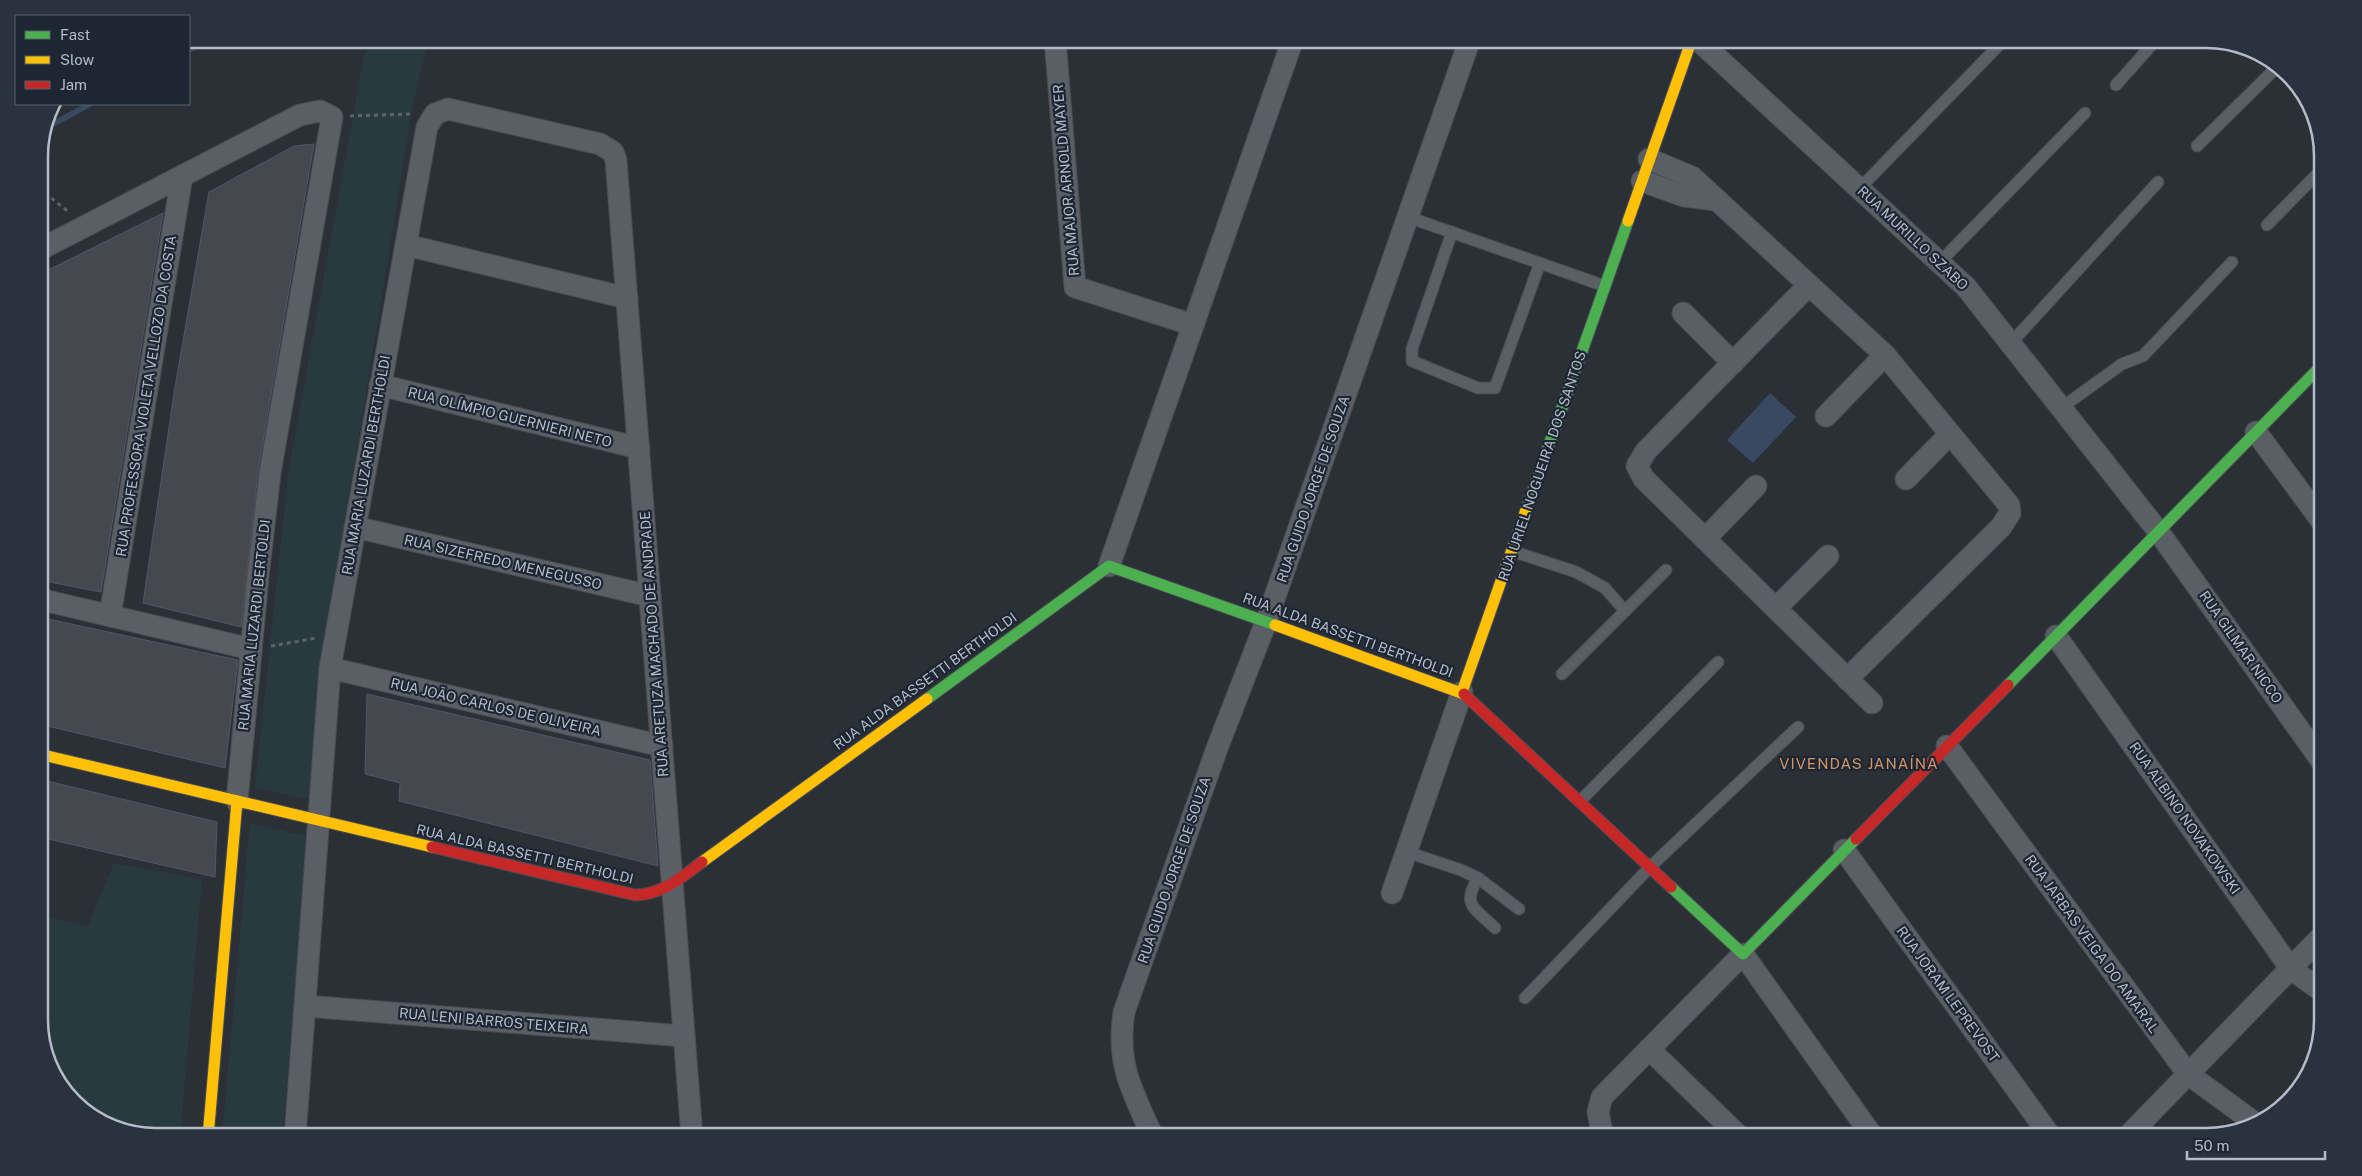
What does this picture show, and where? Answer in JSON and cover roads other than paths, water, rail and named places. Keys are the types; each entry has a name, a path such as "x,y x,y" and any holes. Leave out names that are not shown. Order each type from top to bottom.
{"street":[{"name":"RUA MAJOR ARNOLD MAYER","path":"1056,48 1074,287 1193,325"},
{"path":"1109,566 1290,48"},
{"name":"RUA GUIDO JORGE DE SOUZA","path":"1149,1128 1132,1088 1121,1053 1124,1012 1216,750 1266,622 1467,48"},
{"name":"RUA URIEL NOGUEIRA DOS SANTOS","path":"1392,893 1689,48"},
{"name":"RUA MURILLO SZABO","path":"1707,48 1966,287 2158,531"},
{"name":"RUA MARIA LUZARDI BERTHOLDI","path":"318,820 330,668 335,635 427,127 435,114 448,108 600,144 613,152"},
{"name":"RUA MARIA LUZARDI BERTOLDI","path":"182,176 309,112 320,111 332,117 270,473 250,649 209,1128"},
{"name":"RUA ARETUZA MACHADO DE ANDRADE","path":"613,152 617,170 691,1128"},
{"path":"1649,159 1686,173 1885,355 2004,498 2010,513 2007,520 1847,679"},
{"path":"48,246 182,176"},
{"name":"RUA PROFESSORA VIOLETA VELLOZO DA COSTA","path":"110,616 182,176"},
{"path":"1642,181 1684,196 1717,200"},
{"path":"406,245 627,298"},
{"path":"1809,285 1646,451 1637,466 1644,479 1872,703"},
{"path":"1683,313 1733,363"},
{"path":"1826,416 1885,355"},
{"path":"1601,1128 1598,1112 1602,1097 2314,373"},
{"name":"RUA OLÍMPIO GUERNIERI NETO","path":"380,385 639,448"},
{"path":"2256,432 2314,511"},
{"path":"1906,479 1950,434"},
{"path":"1705,539 1756,486"},
{"name":"RUA SIZEFREDO MENEGUSSO","path":"355,528 650,596"},
{"name":"RUA GILMAR NICCO","path":"2158,531 2314,751"},
{"path":"1776,608 1828,556"},
{"name":"RUA ALDA BASSETTI BERTHOLDI","path":"48,756 635,895 652,893 672,884 1109,566 1462,692 1743,954"},
{"path":"48,601 250,649"},
{"name":"RUA ALBINO NOVAKOWSKI","path":"2056,636 2290,968 2314,985"},
{"name":"RUA JOÃO CARLOS DE OLIVEIRA","path":"330,668 662,746"},
{"name":"RUA JARBAS VEIGA DO AMARAL","path":"1947,746 2188,1074 2250,1119"},
{"path":"296,1128 318,820"},
{"name":"RUA JORAM LEPREVOST","path":"1844,850 2045,1128"},
{"path":"2135,1128 2314,944"},
{"path":"1743,954 1867,1128"},
{"name":"RUA LENI BARROS TEIXEIRA","path":"305,1006 684,1036"},
{"path":"1649,1050 1731,1128"}],"lane":[{"path":"1860,188 1996,48"},
{"path":"2116,84 2149,48"},
{"path":"2197,146 2273,71"},
{"path":"1940,262 2085,113"},
{"path":"2267,225 2314,177"},
{"path":"2011,343 2158,182"},
{"path":"1408,217 1605,286"},
{"path":"1452,232 1412,349 1412,361 1478,388 1495,388 1540,263"},
{"path":"2061,408 2122,364 2144,356 2232,262"},
{"path":"1512,551 1576,572 1605,588 1625,611"},
{"path":"1562,674 1666,570"},
{"path":"1580,801 1718,662"},
{"path":"1525,998 1650,867 1798,727"},
{"path":"1406,852 1461,870 1478,878 1519,909"},
{"path":"1478,878 1469,895 1470,904 1495,928"}],"water":[{"path":"1770,393 1796,417 1753,463 1727,440"}],"waterway":[{"path":"52,125 88,105"}],"district":[{"name":"VIVENDAS JANAÍNA","path":"1859,764"}]}
